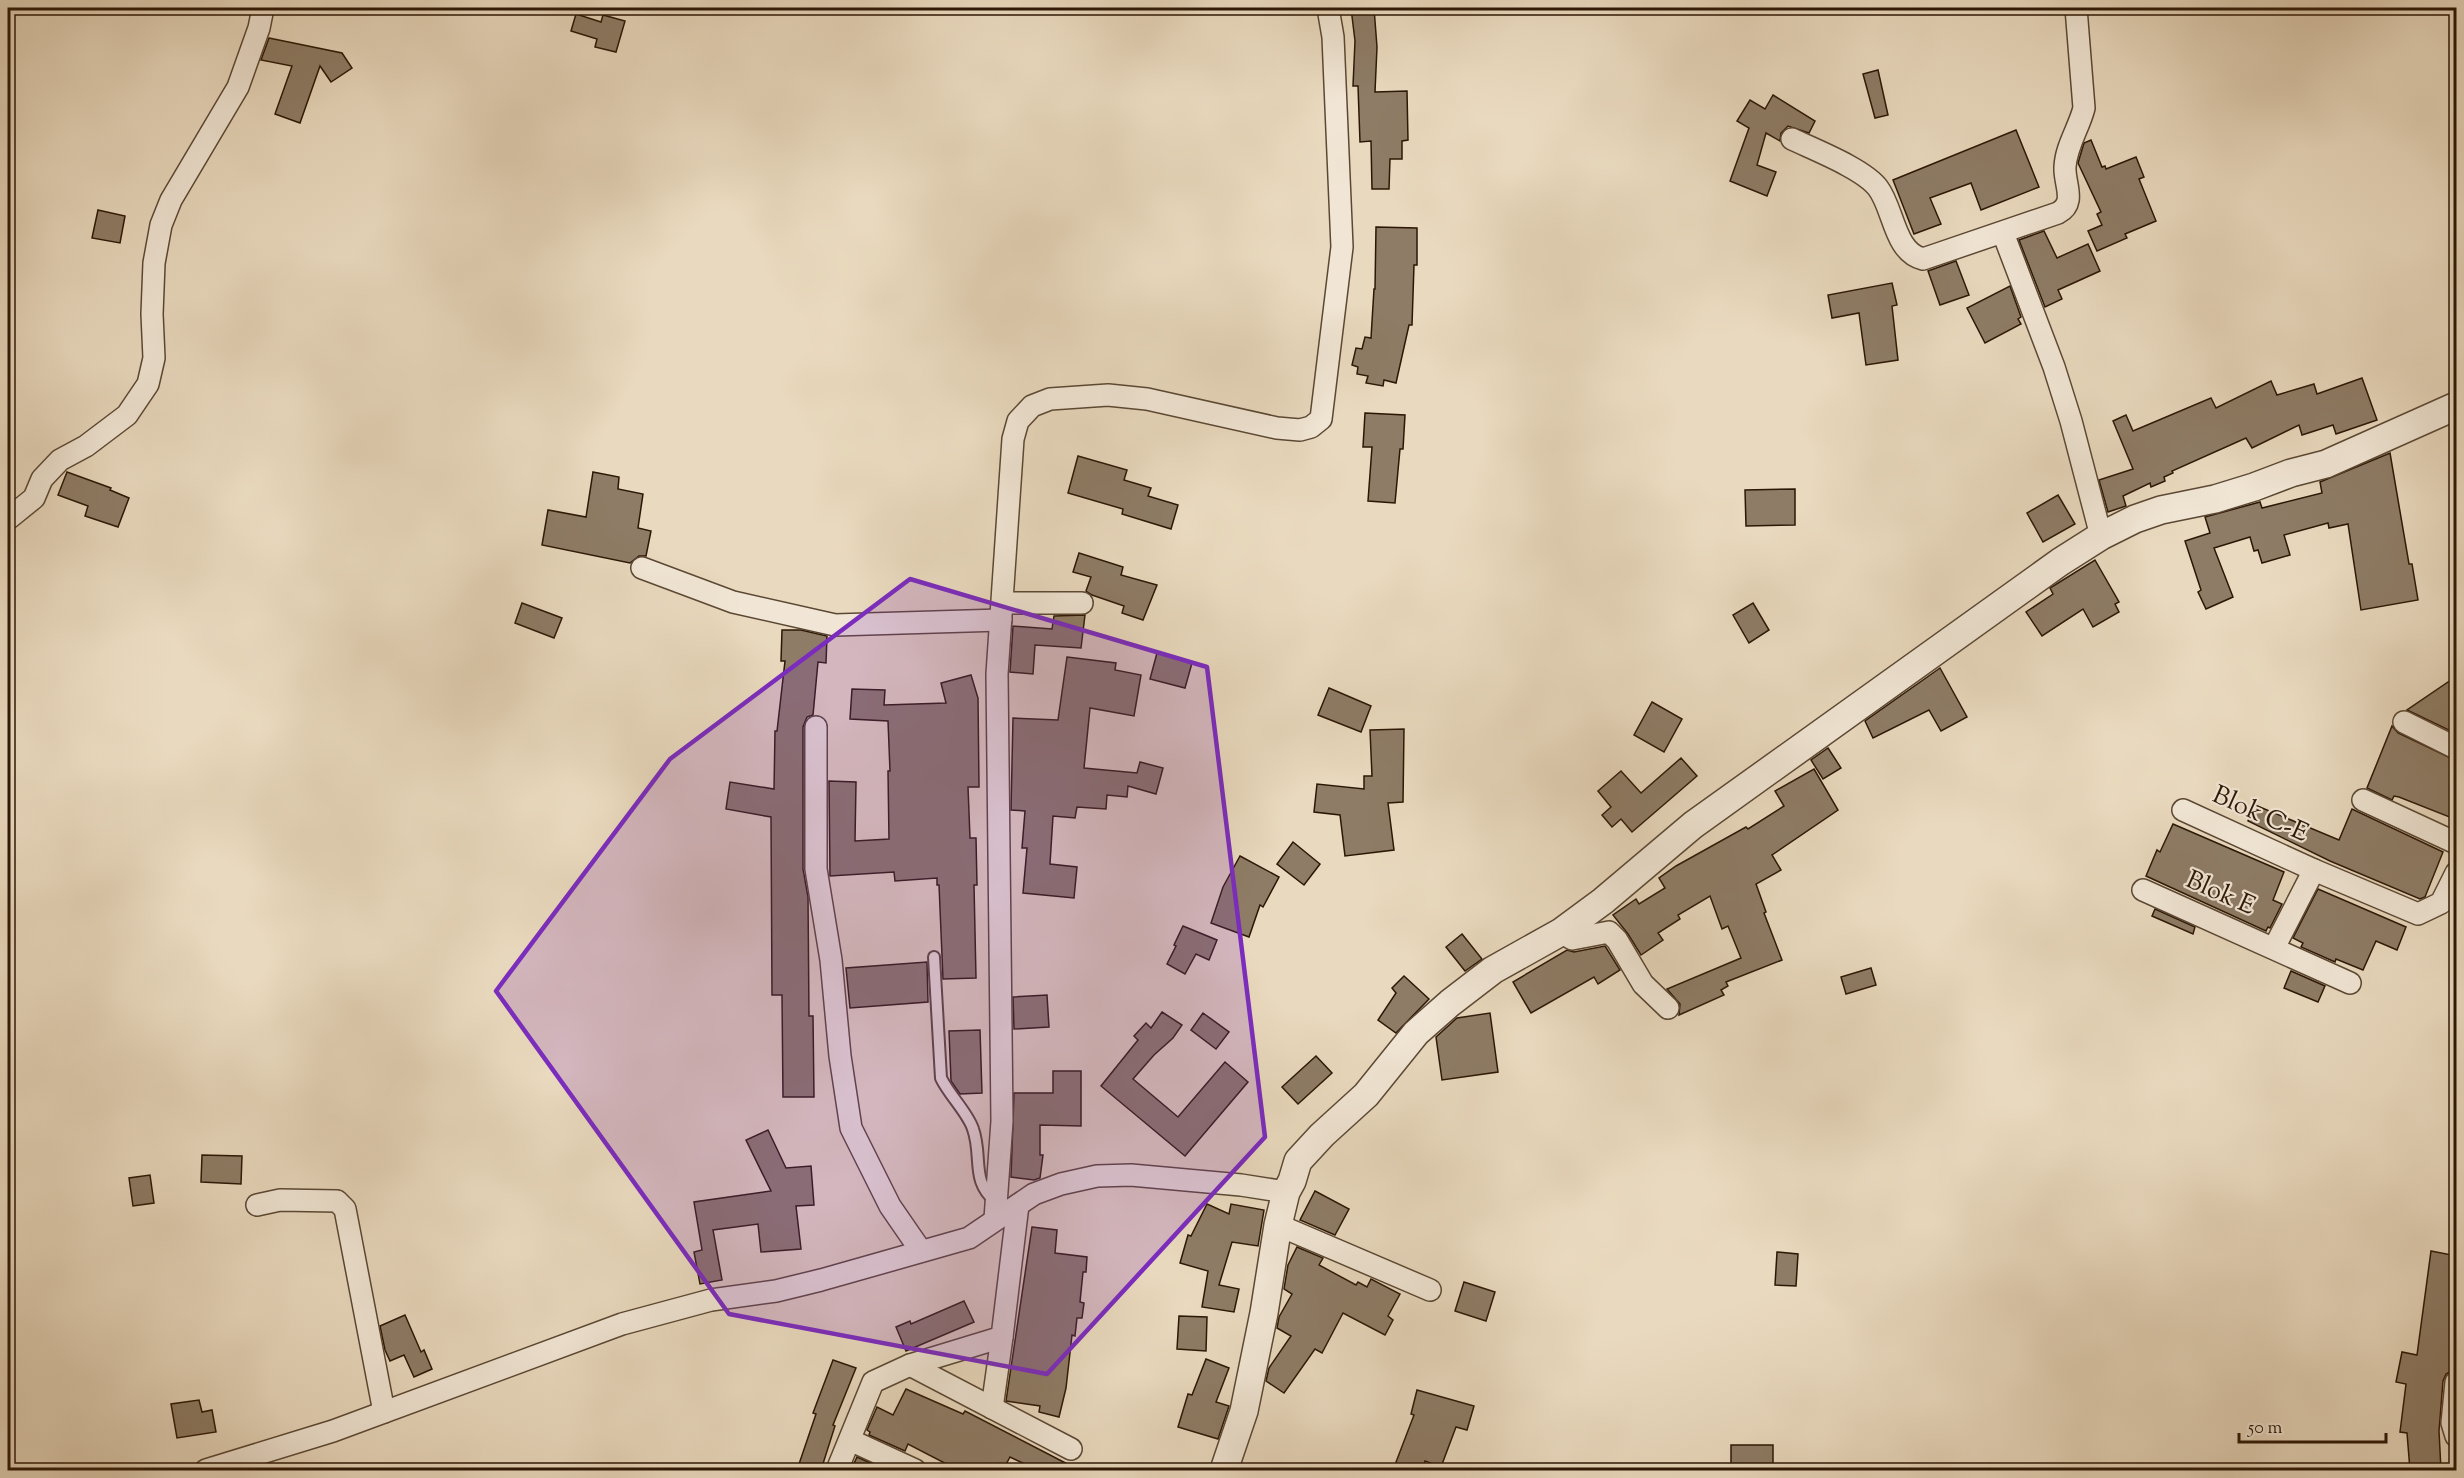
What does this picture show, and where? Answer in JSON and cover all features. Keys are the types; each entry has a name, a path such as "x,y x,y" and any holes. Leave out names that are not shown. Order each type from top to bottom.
{"street":[{"path":"8,519 34,498 42,479 60,460 86,446 127,415 148,384 154,358 152,314 154,263 161,225 171,200 238,87 259,28 263,8"},
{"path":"996,1211 1002,1121 997,674 1013,439 1018,421 1032,406 1050,399 1118,396 1148,399 1277,428 1300,430 1311,427 1321,418 1342,247 1333,37 1328,8"},
{"path":"1792,140 1864,175 1876,185 1886,200 1905,250 1913,257 1923,259 2058,213 2066,209 2070,200 2065,183 2065,165 2084,108 2076,8"},
{"path":"2003,233 2054,367 2071,421 2101,537"},
{"path":"1224,1470 1244,1411 1264,1313 1278,1225 1286,1191 1293,1181 1298,1161 1322,1135 1366,1095 1416,1033 1450,1003 1493,970 1561,932 1604,901 1693,825 2060,562 2101,537 2135,519 2162,510 2254,488 2291,473 2326,464 2457,406"},
{"path":"642,568 666,579 733,602 835,625 1082,603"},
{"path":"2404,722 2457,748"},
{"path":"816,727 816,869 831,960 840,1056 851,1128 890,1206 921,1251"},
{"path":"2363,800 2457,843"},
{"name":"Blok C-E","path":"2183,810 2314,870 2418,914 2441,903 2457,873"},
{"path":"2274,948 2314,870"},
{"name":"Blok E","path":"2143,890 2350,983"},
{"path":"1561,932 1572,939 1609,932 1617,940 1642,984 1668,1008"},
{"path":"206,1470 333,1431 634,1321 711,1300 776,1291 821,1280 969,1238 996,1211 1018,1205 1034,1194 1061,1184 1108,1176 1131,1175 1286,1191"},
{"path":"257,1204 280,1200 337,1201 345,1209 384,1412"},
{"path":"992,1408 1018,1205"},
{"path":"1278,1225 1430,1290"},
{"path":"837,1470 873,1382 910,1365 1002,1337"},
{"path":"910,1365 1071,1449"},
{"path":"2457,1382 2452,1423 2457,1436"},
{"path":"850,1440 915,1470"}],"lane":[{"path":"934,957 941,1077 947,1090 974,1129 980,1181 996,1211"}],"highlighted area":[{"path":"910,579 1207,667 1265,1137 1047,1374 729,1314 496,991 670,759"}],"building":[{"path":"1351,8 1374,8 1377,47 1375,92 1407,91 1408,140 1402,141 1402,159 1390,159 1389,189 1372,189 1371,141 1360,142 1358,86 1353,86 1355,41"},
{"path":"576,14 601,22 603,15 625,21 616,52 595,47 597,39 571,31"},
{"path":"269,38 342,53 352,68 331,82 320,66 300,123 275,114 292,66 261,60"},
{"path":"1878,70 1888,115 1875,118 1863,74"},
{"path":"1773,95 1815,121 1809,133 1788,126 1781,133 1780,141 1766,133 1757,165 1776,172 1767,196 1730,181 1749,128 1737,121 1750,100 1765,109"},
{"path":"2016,130 2039,187 1981,210 1971,183 1930,198 1941,224 1914,234 1893,180"},
{"path":"2091,140 2102,167 2105,166 2106,169 2136,157 2144,177 2139,179 2156,221 2125,234 2127,238 2097,251 2088,231 2102,225 2097,214 2101,212 2078,163 2084,143"},
{"path":"98,210 125,216 120,243 92,238"},
{"path":"1376,227 1417,228 1417,265 1414,265 1412,325 1409,325 1396,383 1384,380 1383,386 1366,383 1368,376 1357,374 1358,367 1352,365 1356,348 1362,349 1365,337 1371,338"},
{"path":"2044,231 2057,258 2088,244 2100,271 2058,290 2062,299 2045,307 2019,240"},
{"path":"1956,261 1969,295 1940,305 1928,271"},
{"path":"1892,283 1897,305 1892,306 1898,360 1866,365 1859,313 1832,318 1828,295"},
{"path":"2010,286 2021,317 2018,319 2021,324 1985,343 1967,308"},
{"path":"2362,378 2377,420 2336,434 2333,425 2302,435 2299,425 2252,448 2246,438 2172,471 2173,473 2164,477 2165,481 2151,487 2150,483 2123,496 2126,506 2108,512 2099,480 2133,469 2113,421 2126,415 2133,431 2211,398 2216,408 2271,381 2277,395 2314,384 2317,394"},
{"path":"1365,413 1405,415 1403,449 1400,449 1395,503 1368,501 1372,447 1363,447"},
{"path":"2390,453 2409,564 2412,564 2418,600 2361,610 2348,524 2329,528 2328,523 2284,535 2290,555 2262,563 2258,550 2254,551 2250,537 2214,548 2233,597 2206,609 2198,592 2201,590 2185,541 2210,533 2205,517 2260,502 2262,508 2322,493 2320,482"},
{"path":"1078,456 1127,470 1124,480 1151,488 1148,496 1178,505 1171,529 1122,514 1123,509 1068,493"},
{"path":"67,472 111,488 110,490 129,498 118,527 85,516 88,506 58,495"},
{"path":"593,472 619,477 618,489 643,494 638,528 651,531 646,556 639,556 630,563 542,545 548,510 586,517"},
{"path":"1795,489 1795,525 1746,526 1745,490"},
{"path":"2058,495 2075,524 2043,542 2027,513"},
{"path":"1079,553 1123,567 1121,575 1157,585 1143,620 1122,613 1124,606 1086,591 1091,577 1073,572"},
{"path":"2095,560 2119,602 2115,604 2119,612 2093,627 2083,609 2042,636 2026,612 2053,594 2050,588"},
{"path":"522,603 562,618 554,638 515,623"},
{"path":"1753,603 1769,630 1749,643 1733,615"},
{"path":"1085,615 1081,648 1035,645 1033,674 1010,672 1013,626 1052,629 1054,616"},
{"path":"782,630 801,630 827,636 826,663 818,662 813,715 807,717 803,727 803,869 808,897 809,1016 813,1016 814,1097 783,1097 782,995 772,995 771,817 726,809 730,782 774,789 775,731 777,731 785,661 781,661"},
{"path":"1157,653 1192,663 1185,688 1150,679"},
{"path":"1067,657 1116,663 1115,670 1141,675 1134,716 1090,708 1084,768 1137,773 1140,762 1163,768 1156,794 1128,786 1127,797 1107,795 1106,809 1077,807 1075,818 1053,816 1050,864 1077,867 1074,898 1023,893 1027,848 1022,848 1025,811 1011,810 1013,718 1058,720"},
{"path":"1940,668 1967,717 1941,731 1929,710 1873,738 1865,721"},
{"path":"971,675 978,698 979,787 968,787 970,838 976,838 977,885 974,885 976,978 943,979 937,878 895,881 894,872 830,876 829,781 856,782 855,841 889,839 888,721 850,719 852,689 885,690 884,705 946,703 941,683"},
{"path":"2457,676 2457,683 2450,699 2457,701 2457,734 2407,710"},
{"path":"1329,688 1371,706 1361,732 1318,715"},
{"path":"1652,702 1682,719 1664,752 1634,735"},
{"path":"2392,726 2398,733 2457,761 2457,820 2399,797 2394,796 2392,800 2367,788"},
{"path":"1404,729 1403,802 1388,803 1394,850 1345,856 1340,815 1314,812 1317,784 1364,789 1364,776 1372,776 1370,730"},
{"path":"1828,748 1841,768 1823,779 1811,760"},
{"path":"1681,758 1697,776 1632,832 1621,819 1612,827 1602,815 1611,807 1598,791 1621,771 1641,793"},
{"path":"1814,769 1838,810 1772,855 1781,870 1756,884 1766,912 1764,913 1782,960 1726,982 1728,986 1721,990 1724,995 1679,1015 1680,1004 1667,989 1741,958 1728,926 1722,929 1710,896 1678,915 1680,919 1658,933 1663,940 1641,955 1613,915 1636,899 1639,904 1665,888 1659,878 1676,866 1746,827 1748,829 1784,806 1775,791"},
{"path":"2255,805 2339,840 2352,809 2443,852 2425,897 2420,899 2330,861 2248,821"},
{"path":"2173,824 2284,872 2273,900 2282,904 2270,928 2268,927 2266,931 2146,876 2157,850 2160,852"},
{"path":"1293,842 1320,864 1304,885 1277,864"},
{"path":"1240,856 1279,877 1263,907 1260,905 1249,937 1211,923 1223,887"},
{"path":"2318,889 2406,927 2397,950 2376,941 2363,970 2336,959 2335,962 2301,947 2303,943 2293,938"},
{"path":"2155,909 2195,927 2193,934 2152,916"},
{"path":"1183,926 1217,940 1209,960 1196,954 1185,974 1167,964"},
{"path":"1462,934 1482,959 1465,971 1446,947"},
{"path":"1605,946 1620,970 1598,984 1594,977 1531,1013 1513,982 1567,950 1574,952"},
{"path":"927,962 928,1002 850,1008 846,968"},
{"path":"1871,968 1876,985 1846,994 1841,977"},
{"path":"2291,971 2325,986 2318,1002 2284,988"},
{"path":"1404,976 1429,999 1396,1033 1378,1020 1396,993 1392,988"},
{"path":"1047,995 1049,1027 1014,1029 1013,997"},
{"path":"1162,1012 1182,1025 1173,1038 1133,1079 1178,1117 1225,1062 1248,1082 1185,1156 1101,1086 1138,1040 1134,1036 1146,1023 1151,1028"},
{"path":"1203,1013 1229,1032 1216,1049 1191,1030"},
{"path":"1490,1013 1498,1072 1442,1080 1436,1037 1457,1018"},
{"path":"980,1030 982,1093 960,1094 951,1081 949,1031"},
{"path":"1316,1056 1332,1073 1298,1104 1282,1087"},
{"path":"1053,1071 1081,1071 1081,1126 1040,1125 1040,1155 1043,1155 1040,1178 1034,1180 1011,1177 1014,1093 1053,1093"},
{"path":"768,1130 786,1168 811,1166 814,1205 796,1206 801,1249 761,1252 758,1224 713,1230 722,1280 700,1284 694,1252 702,1250 694,1202 771,1191 746,1140"},
{"path":"202,1155 242,1156 241,1184 201,1182"},
{"path":"150,1175 154,1203 133,1206 129,1178"},
{"path":"1315,1191 1349,1209 1335,1235 1300,1220"},
{"path":"1207,1204 1229,1214 1231,1204 1264,1210 1258,1246 1232,1242 1219,1285 1239,1289 1234,1312 1202,1307 1208,1271 1180,1263 1188,1235 1191,1236"},
{"path":"1032,1227 1057,1230 1055,1253 1087,1257 1080,1302 1084,1303 1082,1318 1077,1318 1075,1336 1072,1335 1066,1388 1059,1417 1039,1412 1040,1406 1006,1401"},
{"path":"1297,1247 1323,1258 1319,1265 1356,1285 1358,1282 1367,1287 1371,1279 1400,1294 1388,1316 1393,1320 1385,1335 1343,1313 1322,1353 1315,1349 1284,1393 1266,1381 1269,1368 1291,1336 1277,1328 1279,1317 1292,1294 1284,1289 1288,1265"},
{"path":"2431,1251 2457,1256 2457,1353 2453,1370 2446,1374 2443,1381 2439,1431 2441,1470 2410,1470 2407,1433 2400,1432 2406,1384 2396,1382 2402,1352 2417,1355"},
{"path":"1777,1252 1798,1254 1796,1286 1775,1285"},
{"path":"1464,1282 1495,1292 1486,1321 1455,1311"},
{"path":"964,1301 974,1322 906,1351 896,1327 910,1321 911,1324"},
{"path":"405,1315 421,1352 424,1350 432,1369 414,1377 404,1355 390,1361 380,1326"},
{"path":"1179,1316 1207,1317 1206,1351 1177,1349"},
{"path":"1206,1359 1229,1368 1216,1402 1229,1406 1218,1439 1178,1427 1188,1394 1192,1395"},
{"path":"833,1360 856,1368 833,1425 835,1426 821,1470 797,1470 816,1414 813,1413"},
{"path":"906,1389 963,1414 965,1411 1079,1470 1037,1470 1010,1457 1003,1470 958,1470 908,1444 905,1451 869,1435 870,1432 867,1430 877,1407 893,1415"},
{"path":"1417,1390 1474,1406 1467,1430 1456,1427 1441,1467 1425,1461 1422,1470 1393,1470 1414,1415 1411,1414"},
{"path":"199,1400 202,1412 212,1410 216,1432 177,1438 171,1404"},
{"path":"1731,1445 1773,1445 1773,1470 1731,1470"},
{"path":"857,1457 886,1470 851,1470"}]}
